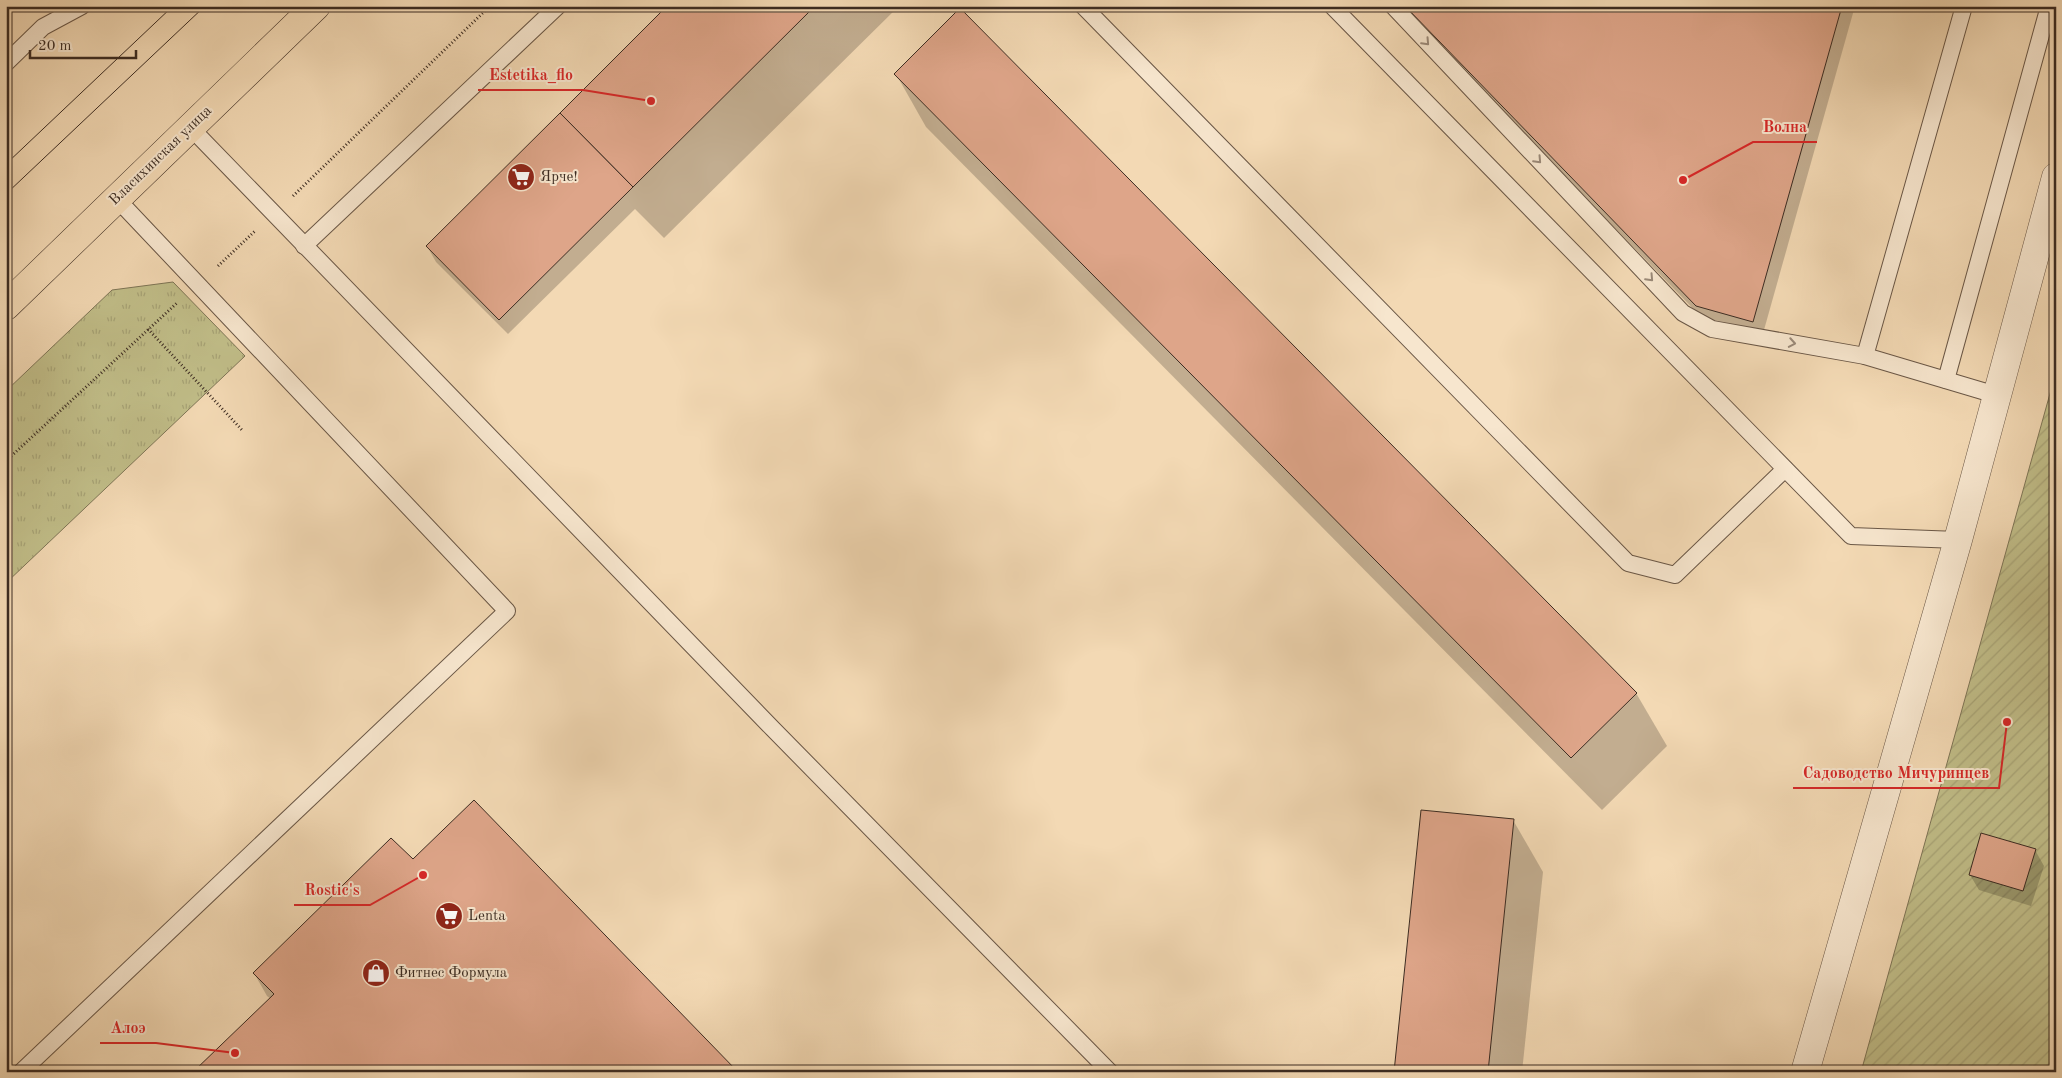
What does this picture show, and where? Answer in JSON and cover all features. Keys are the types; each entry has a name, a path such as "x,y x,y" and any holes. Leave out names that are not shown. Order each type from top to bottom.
{"highway":[{"name":"Власихинская улица","path":"6,306 316,6"}],"street":[{"path":"1805,1072 1958,540 2056,177"}],"lane":[{"path":"6,62 43,27 82,6"},
{"path":"304,246 558,6"},
{"path":"1083,6 1628,563 1676,575 1785,469"},
{"path":"1332,6 1850,536 1958,540"},
{"path":"1393,6 1683,313 1712,329 1864,356 1996,395"},
{"path":"1864,356 1964,6"},
{"path":"1946,380 2049,6"},
{"path":"191,128 773,729 1110,1072"},
{"path":"21,1072 507,611 117,199"}],"path":[{"path":"6,462 274,214 490,6"},
{"path":"148,329 242,430"}],"green space":[{"path":"173,282 245,356 6,583 6,391 112,290"},
{"path":"2056,372 2056,1072 1861,1072"}],"building":[{"path":"667,6 815,6 633,187 560,113"},
{"path":"1405,6 1842,6 1753,322 1696,306"},
{"path":"960,8 1637,693 1571,758 894,74"},
{"path":"560,113 633,187 499,320 426,246"},
{"name":"Lenta","path":"474,800 738,1072 193,1072 274,994 253,973 391,838 413,859"},
{"path":"1421,810 1514,819 1488,1072 1394,1072"},
{"path":"1981,833 2036,849 2023,891 1969,875"}],"tram line":[{"path":"6,164 173,6"},
{"path":"6,194 205,6"}],"place":[{"name":"Estetika_flo","path":"651,101"},
{"name":"Ярче!","path":"521,177"},
{"name":"Волна","path":"1683,180"},
{"name":"Садоводство Мичуринцев","path":"2007,722"},
{"name":"Rostic's","path":"423,875"},
{"name":"Lenta","path":"449,916"},
{"name":"Фитнес Формула","path":"376,973"},
{"name":"Алоэ","path":"235,1053"}]}
